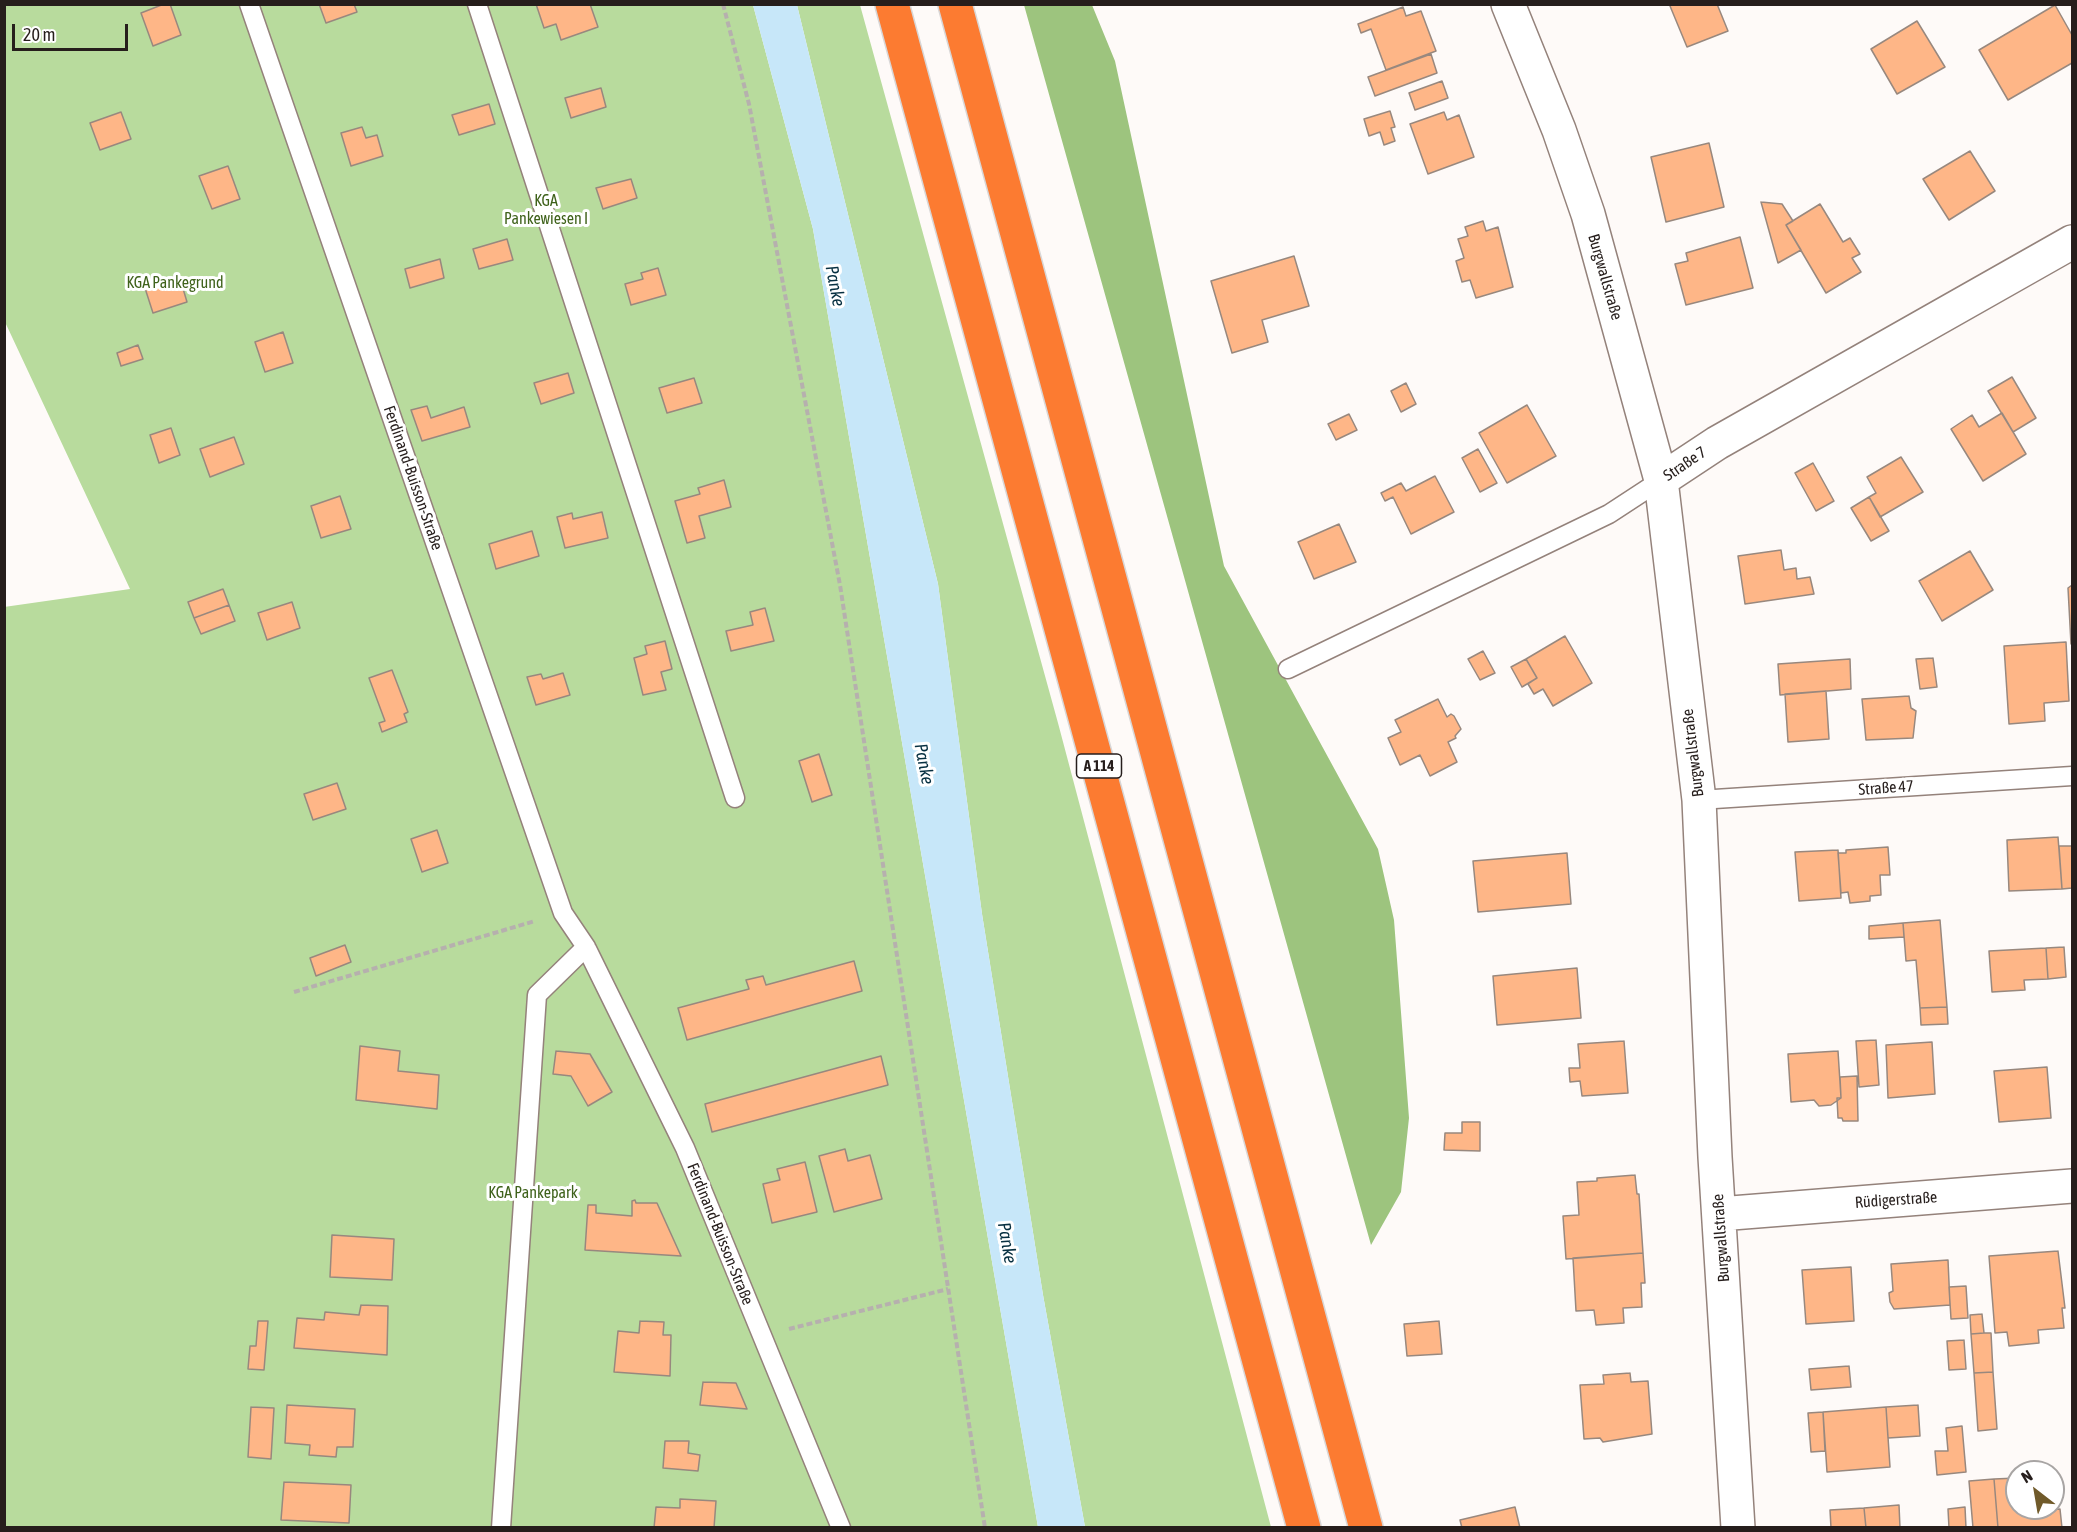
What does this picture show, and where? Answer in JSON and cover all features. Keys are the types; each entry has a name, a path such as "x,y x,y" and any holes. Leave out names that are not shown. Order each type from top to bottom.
{"highway":[{"name":"A 114","path":"892,4 1304,1527"},
{"path":"955,4 1366,1527"}],"street":[{"name":"Burgwallstraße","path":"1508,4 1559,130 1588,214 1661,480 1699,800 1719,1214 1738,1527"},
{"name":"Straße 7","path":"1661,480 1717,443 2073,242"},
{"name":"Rüdigerstraße","path":"1719,1214 2073,1186"}],"lane":[{"name":"Ferdinand-Buisson-Straße","path":"249,4 563,913 586,947 685,1148 841,1527"},
{"path":"477,4 735,798"},
{"name":"Straße 7","path":"1288,669 1609,514 1661,480"},
{"name":"Straße 47","path":"1699,800 2073,776"},
{"path":"501,1527 537,995 586,947"}],"path":[{"path":"723,4 749,104 840,585 985,1527"},
{"path":"294,992 563,913"},
{"path":"762,1336 948,1289"}],"green space":[{"path":"5,5 753,5 813,229 1038,1527 5,1527 4,607 130,589 5,322"},
{"path":"797,5 860,5 1058,723 1271,1527 1085,1527 1043,1295 982,914 938,584"},
{"path":"1024,5 1092,5 1115,61 1224,566 1378,849 1394,920 1409,1118 1401,1192 1371,1245"}],"water":[{"name":"Panke","path":"753,5 797,5 938,584 982,914 1043,1295 1085,1527 1038,1527 813,229"}],"building":[{"path":"170,4 181,35 153,46 141,13"},
{"path":"319,4 354,4 357,12 326,23"},
{"path":"536,4 590,4 598,27 561,40 556,24 544,28"},
{"path":"1673,4 1717,4 1728,31 1687,47 1670,6"},
{"path":"2055,5 2072,35 2072,63 2008,100 1979,50"},
{"path":"1403,7 1406,16 1421,11 1436,51 1386,70 1371,29 1361,33 1358,24"},
{"path":"1917,21 1945,67 1897,94 1871,49"},
{"path":"1431,54 1437,73 1375,96 1368,77"},
{"path":"1442,81 1448,98 1415,110 1409,93"},
{"path":"601,88 606,107 571,118 565,98"},
{"path":"489,104 495,124 459,135 452,115"},
{"path":"1390,111 1395,127 1391,128 1395,141 1384,145 1380,132 1369,136 1364,119"},
{"path":"121,112 131,139 100,150 90,123"},
{"path":"1444,112 1447,120 1459,115 1474,157 1428,174 1410,124"},
{"path":"362,127 366,138 377,135 383,156 351,166 341,133"},
{"path":"1709,143 1724,207 1666,222 1651,157"},
{"path":"1970,151 1995,191 1949,220 1923,179"},
{"path":"228,166 240,199 212,209 199,176"},
{"path":"631,179 637,198 603,209 596,188"},
{"path":"1761,202 1782,204 1793,221 1786,225 1801,250 1778,263"},
{"path":"1820,204 1843,242 1850,238 1860,254 1852,258 1861,272 1826,293 1786,225"},
{"path":"1483,221 1486,231 1498,227 1513,287 1476,298 1470,280 1462,282 1456,261 1464,258 1458,239 1468,236 1465,227"},
{"path":"1740,237 1753,288 1686,305 1675,264 1688,261 1686,253"},
{"path":"507,239 513,260 479,269 473,249"},
{"path":"1294,256 1309,306 1262,320 1268,342 1232,353 1211,281"},
{"path":"440,259 444,278 410,288 405,269"},
{"path":"658,268 666,295 631,305 625,284 643,279 641,273"},
{"path":"179,275 187,302 153,313 144,285"},
{"path":"283,332 293,363 265,372 255,342"},
{"path":"138,345 143,359 121,366 117,353"},
{"path":"568,373 574,393 541,404 534,383"},
{"path":"2012,377 2036,418 2013,432 1988,391"},
{"path":"694,378 702,403 667,413 659,388"},
{"path":"1406,383 1416,404 1401,412 1391,391"},
{"path":"1527,405 1556,456 1507,483 1479,433"},
{"path":"427,406 431,418 464,407 470,427 422,441 411,410"},
{"path":"2002,413 2026,454 1983,481 1951,429 1972,415 1979,427"},
{"path":"1349,414 1357,430 1336,440 1328,424"},
{"path":"171,428 180,455 159,463 150,435"},
{"path":"234,437 244,464 210,477 200,449"},
{"path":"1478,449 1497,483 1480,492 1462,458"},
{"path":"1901,457 1923,492 1880,517 1869,497 1876,493 1867,477"},
{"path":"1813,463 1834,501 1816,511 1795,473"},
{"path":"1435,476 1454,512 1411,534 1393,497 1385,501 1381,493 1401,483 1406,491"},
{"path":"724,480 731,507 699,516 705,538 687,543 675,501 700,494 698,488"},
{"path":"340,496 351,529 321,538 311,506"},
{"path":"1869,497 1889,531 1871,541 1851,508"},
{"path":"602,512 608,538 565,548 557,517 572,513 573,519"},
{"path":"1339,524 1356,562 1314,579 1298,542"},
{"path":"532,531 539,556 496,569 489,544"},
{"path":"1781,550 1784,570 1796,568 1797,579 1810,577 1814,594 1745,604 1738,556"},
{"path":"1970,551 1993,590 1942,621 1919,581"},
{"path":"2072,585 2072,644 2071,644 2068,588"},
{"path":"223,589 229,605 194,618 188,602"},
{"path":"292,602 300,628 267,640 258,613"},
{"path":"229,605 235,621 201,634 194,618"},
{"path":"765,608 774,641 731,651 726,631 753,625 750,612"},
{"path":"1565,636 1592,683 1553,706 1543,689 1534,694 1528,684 1537,678 1526,659"},
{"path":"665,641 672,669 661,672 666,690 643,695 634,658 647,654 645,646"},
{"path":"2066,642 2069,701 2044,703 2045,721 2009,724 2004,646"},
{"path":"1483,651 1495,673 1480,680 1468,659"},
{"path":"1933,658 1937,687 1920,689 1916,659"},
{"path":"1526,659 1537,678 1522,687 1511,667"},
{"path":"1850,659 1851,689 1780,695 1778,664"},
{"path":"392,670 408,712 404,714 407,722 382,732 379,723 385,721 369,678"},
{"path":"563,673 570,695 536,705 527,677 541,674 543,679"},
{"path":"1826,691 1829,739 1788,742 1785,694"},
{"path":"1909,696 1911,708 1916,711 1913,738 1866,740 1862,699"},
{"path":"1438,699 1447,717 1451,714 1454,716 1461,729 1455,736 1456,738 1448,742 1457,762 1430,776 1420,755 1400,765 1388,738 1401,732 1395,720"},
{"path":"819,754 832,795 812,802 799,761"},
{"path":"337,783 346,809 313,820 304,794"},
{"path":"437,830 448,863 422,872 411,839"},
{"path":"2058,837 2062,889 2009,891 2007,840"},
{"path":"2059,846 2072,846 2072,888 2062,889"},
{"path":"1888,847 1890,875 1880,875 1881,895 1870,896 1870,901 1850,903 1848,892 1841,893 1838,853 1846,853 1846,850"},
{"path":"1838,850 1841,898 1799,901 1795,852"},
{"path":"1567,853 1571,904 1478,912 1473,861"},
{"path":"1940,920 1947,1007 1920,1008 1916,960 1906,961 1903,923"},
{"path":"1903,923 1904,937 1869,939 1869,926"},
{"path":"345,945 351,962 316,976 310,958"},
{"path":"2064,947 2066,977 2048,979 2046,948"},
{"path":"2046,948 2048,979 2024,980 2025,990 1992,992 1989,951"},
{"path":"854,961 862,991 687,1040 678,1008 749,989 746,980 763,976 766,985"},
{"path":"1577,968 1581,1018 1497,1025 1493,976"},
{"path":"1947,1007 1948,1024 1921,1025 1920,1008"},
{"path":"1876,1040 1879,1085 1859,1087 1856,1041"},
{"path":"1624,1041 1628,1093 1582,1096 1580,1081 1570,1082 1569,1068 1580,1068 1578,1044"},
{"path":"1932,1042 1935,1094 1888,1098 1886,1045"},
{"path":"360,1046 400,1051 398,1071 439,1075 437,1109 356,1100"},
{"path":"556,1051 590,1054 612,1092 588,1106 571,1076 553,1074"},
{"path":"1838,1051 1841,1098 1831,1105 1819,1106 1814,1100 1791,1102 1788,1054"},
{"path":"881,1056 888,1085 712,1132 705,1104"},
{"path":"2047,1067 2051,1118 1999,1122 1994,1071"},
{"path":"1857,1076 1858,1121 1843,1121 1842,1118 1838,1118 1837,1098 1841,1098 1840,1077"},
{"path":"1462,1122 1480,1122 1480,1151 1444,1150 1445,1133 1462,1133"},
{"path":"845,1149 848,1161 870,1155 882,1199 834,1212 819,1156"},
{"path":"805,1162 817,1212 772,1223 763,1184 780,1180 777,1169"},
{"path":"1635,1175 1637,1194 1639,1194 1643,1253 1566,1259 1563,1216 1579,1215 1577,1182"},
{"path":"635,1200 636,1203 657,1203 681,1256 585,1250 588,1205 596,1205 596,1213 632,1216 632,1201"},
{"path":"332,1235 394,1239 392,1280 330,1277"},
{"path":"2058,1251 2065,1308 2062,1308 2064,1328 2038,1330 2039,1343 2009,1346 2007,1332 1995,1333 1989,1256"},
{"path":"1643,1253 1645,1283 1641,1283 1642,1307 1623,1308 1624,1323 1596,1325 1594,1310 1576,1311 1573,1258"},
{"path":"1948,1260 1950,1305 1894,1309 1889,1293 1893,1291 1891,1264"},
{"path":"1851,1267 1854,1321 1806,1324 1802,1270"},
{"path":"1966,1286 1968,1318 1951,1319 1949,1287"},
{"path":"361,1305 388,1306 387,1355 294,1348 297,1318 324,1320 325,1312 359,1315"},
{"path":"1982,1314 1984,1333 1971,1334 1970,1315"},
{"path":"258,1321 268,1321 264,1370 248,1369 250,1346 256,1346"},
{"path":"640,1321 664,1322 663,1335 671,1335 670,1376 614,1372 618,1331 639,1333"},
{"path":"1439,1321 1442,1354 1407,1356 1404,1324"},
{"path":"1991,1333 1993,1372 1974,1373 1971,1334"},
{"path":"1964,1340 1966,1369 1949,1370 1947,1341"},
{"path":"1849,1366 1851,1387 1811,1390 1809,1369"},
{"path":"1993,1372 1997,1429 1978,1431 1974,1373"},
{"path":"1630,1373 1631,1382 1648,1381 1652,1434 1603,1442 1600,1438 1584,1439 1580,1385 1604,1384 1603,1375"},
{"path":"703,1382 736,1383 747,1409 700,1405"},
{"path":"287,1405 355,1409 353,1447 337,1447 336,1457 309,1455 310,1445 285,1443"},
{"path":"1918,1405 1920,1436 1888,1438 1886,1407"},
{"path":"251,1407 274,1408 271,1459 248,1457"},
{"path":"1886,1407 1890,1467 1827,1472 1823,1412"},
{"path":"1823,1412 1825,1451 1811,1452 1808,1413"},
{"path":"1962,1426 1966,1472 1937,1475 1935,1451 1948,1451 1946,1428"},
{"path":"665,1441 689,1441 688,1453 700,1455 698,1471 663,1468"},
{"path":"1994,1479 2005,1479 2005,1520 2061,1520 2062,1528 1998,1528"},
{"path":"1994,1479 1998,1528 1973,1528 1969,1481"},
{"path":"284,1482 351,1485 349,1523 281,1520"},
{"path":"680,1499 716,1501 714,1528 654,1528 656,1507 680,1508"},
{"path":"1899,1505 1900,1528 1866,1528 1864,1508"},
{"path":"1515,1507 1520,1528 1462,1528 1460,1520"},
{"path":"1965,1507 1966,1528 1949,1528 1948,1509"},
{"path":"1864,1508 1866,1528 1831,1528 1830,1510"}],"park label":[{"name":"KGA Pankewiesen I","path":"546,210"},
{"name":"KGA Pankegrund","path":"175,283"},
{"name":"KGA Pankepark","path":"533,1193"}]}
